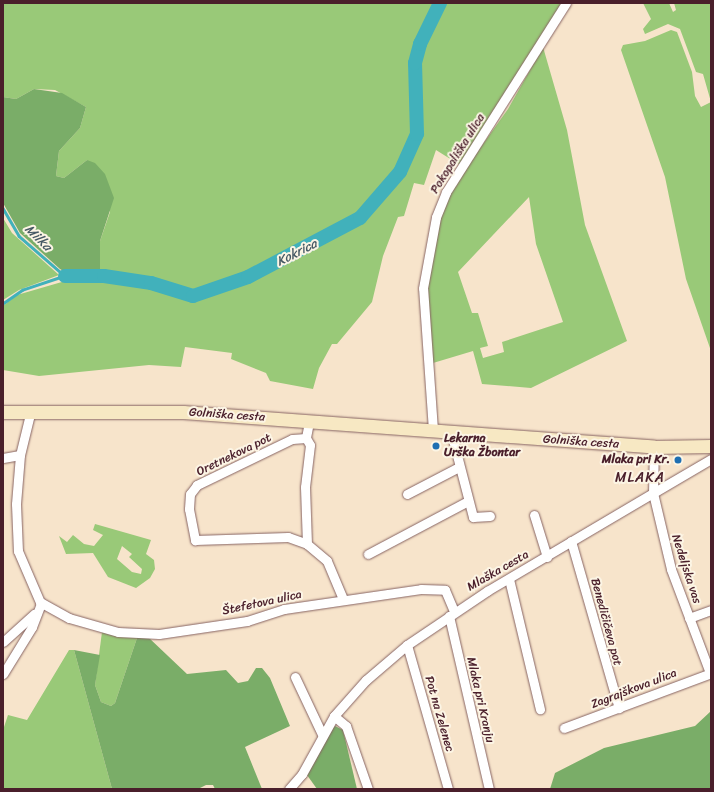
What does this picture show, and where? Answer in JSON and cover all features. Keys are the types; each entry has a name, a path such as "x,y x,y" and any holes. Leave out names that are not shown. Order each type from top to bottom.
{"main road":[{"name":"Golniška cesta","path":"3,412 31,410 169,411 654,447 711,446"}],"street":[{"name":"Pokopališka ulica","path":"433,430 423,288 436,217 446,192 566,3"},
{"path":"3,642 35,613 42,604 18,551 16,504 20,455 31,410"},
{"path":"307,544 305,487 310,445 306,438 309,422"},
{"path":"451,432 473,517 490,516"},
{"name":"Oretnekova pot","path":"306,438 292,439 208,478 190,494 189,509 195,540 288,537 307,544 327,561 343,599"},
{"path":"653,493 654,447"},
{"path":"3,458 20,455"},
{"path":"653,493 711,459"},
{"path":"407,494 460,467"},
{"name":"Mlaška cesta","path":"289,789 302,774 322,734 334,716 362,684 407,645 452,614 653,493"},
{"name":"Nedeljska vas","path":"653,493 671,569 711,673"},
{"path":"368,554 468,500"},
{"path":"534,515 547,557"},
{"name":"Benedičičeva pot","path":"571,541 618,708"},
{"path":"509,579 540,709"},
{"name":"Štefetova ulica","path":"42,604 69,618 118,632 142,634 247,620 284,609 400,590 444,590 452,614"},
{"path":"689,618 711,610"},
{"path":"3,674 32,628 35,613"},
{"name":"Mlaka pri Kranju","path":"452,614 489,789"},
{"name":"Pot na Zelenec","path":"407,645 448,789"},
{"name":"Zagrajškova ulica","path":"564,728 711,673"},
{"path":"296,677 322,734"},
{"path":"334,716 346,726 368,789"}],"green space":[{"path":"3,3 437,3 412,62 417,117 393,178 368,209 317,239 319,244 368,215 406,172 413,158 422,120 418,91 421,45 442,3 563,3 460,165 436,150 424,185 414,183 404,216 398,217 383,256 372,302 337,344 332,344 319,368 313,389 270,381 266,373 231,359 232,353 185,347 181,367 149,365 39,376 3,370 3,306 17,295 79,277 127,280 99,269 100,241 110,212 87,160 64,178 56,176 59,151 80,128 86,107 55,90 34,89 16,99 3,97"},
{"path":"643,3 669,3 673,12 676,10 674,3 711,3 711,102 703,74 696,72 680,29 668,24 645,34 643,29 651,19"},
{"path":"671,30 677,32 692,72 695,96 701,107 711,102 711,351 686,279 665,177 621,50 623,45 645,41"},
{"path":"543,47 567,130 585,225 627,341 531,388 482,384 473,351 433,363 427,297 429,273 441,214 453,186 508,109","holes":["529,197 536,244 563,322 502,342 504,352 483,358 480,348 488,346 478,313 472,313 458,272"]},
{"path":"34,89 62,93 86,107 80,128 59,151 56,176 64,178 87,160 95,163 105,174 114,198 100,241 100,272 67,273 60,269 20,233 3,203 3,97 16,99"},
{"path":"3,218 12,233 59,275 19,290 3,300"},
{"path":"95,524 151,540 146,554 154,560 155,569 150,578 136,588 108,577 93,553 66,554 59,536 67,542 73,535 84,544 94,546 103,535 93,530","holes":["122,546 132,554 129,557 142,569 141,574 132,572 117,559"]},
{"path":"102,632 137,638 115,703 111,706 101,702 95,685"},
{"path":"148,637 187,674 226,670 238,683 248,681 256,668 262,668 270,678 290,726 245,747 262,789 215,789 213,785 206,785 198,789 112,789 74,650 100,655 95,685 101,702 111,706 115,703 137,638"},
{"path":"69,650 74,650 112,789 3,789 3,730 8,715 27,720"},
{"path":"711,711 711,789 550,789 555,773 604,748 695,726"},
{"path":"335,726 343,730 357,789 317,789 307,775 326,733"}],"waterway":[{"name":"Kokrica","path":"65,276 104,276 151,283 193,296 248,277 360,218 400,172 417,134 415,63 420,44 440,3"},
{"name":"Milka","path":"3,208 19,236 65,276 23,290 3,304"}],"place":[{"name":"Lekarna Urška Žbontar","path":"436,446"},
{"name":"Mlaka pri Kr.","path":"678,460"}],"district":[{"name":"MLAKA","path":"640,478"}]}
